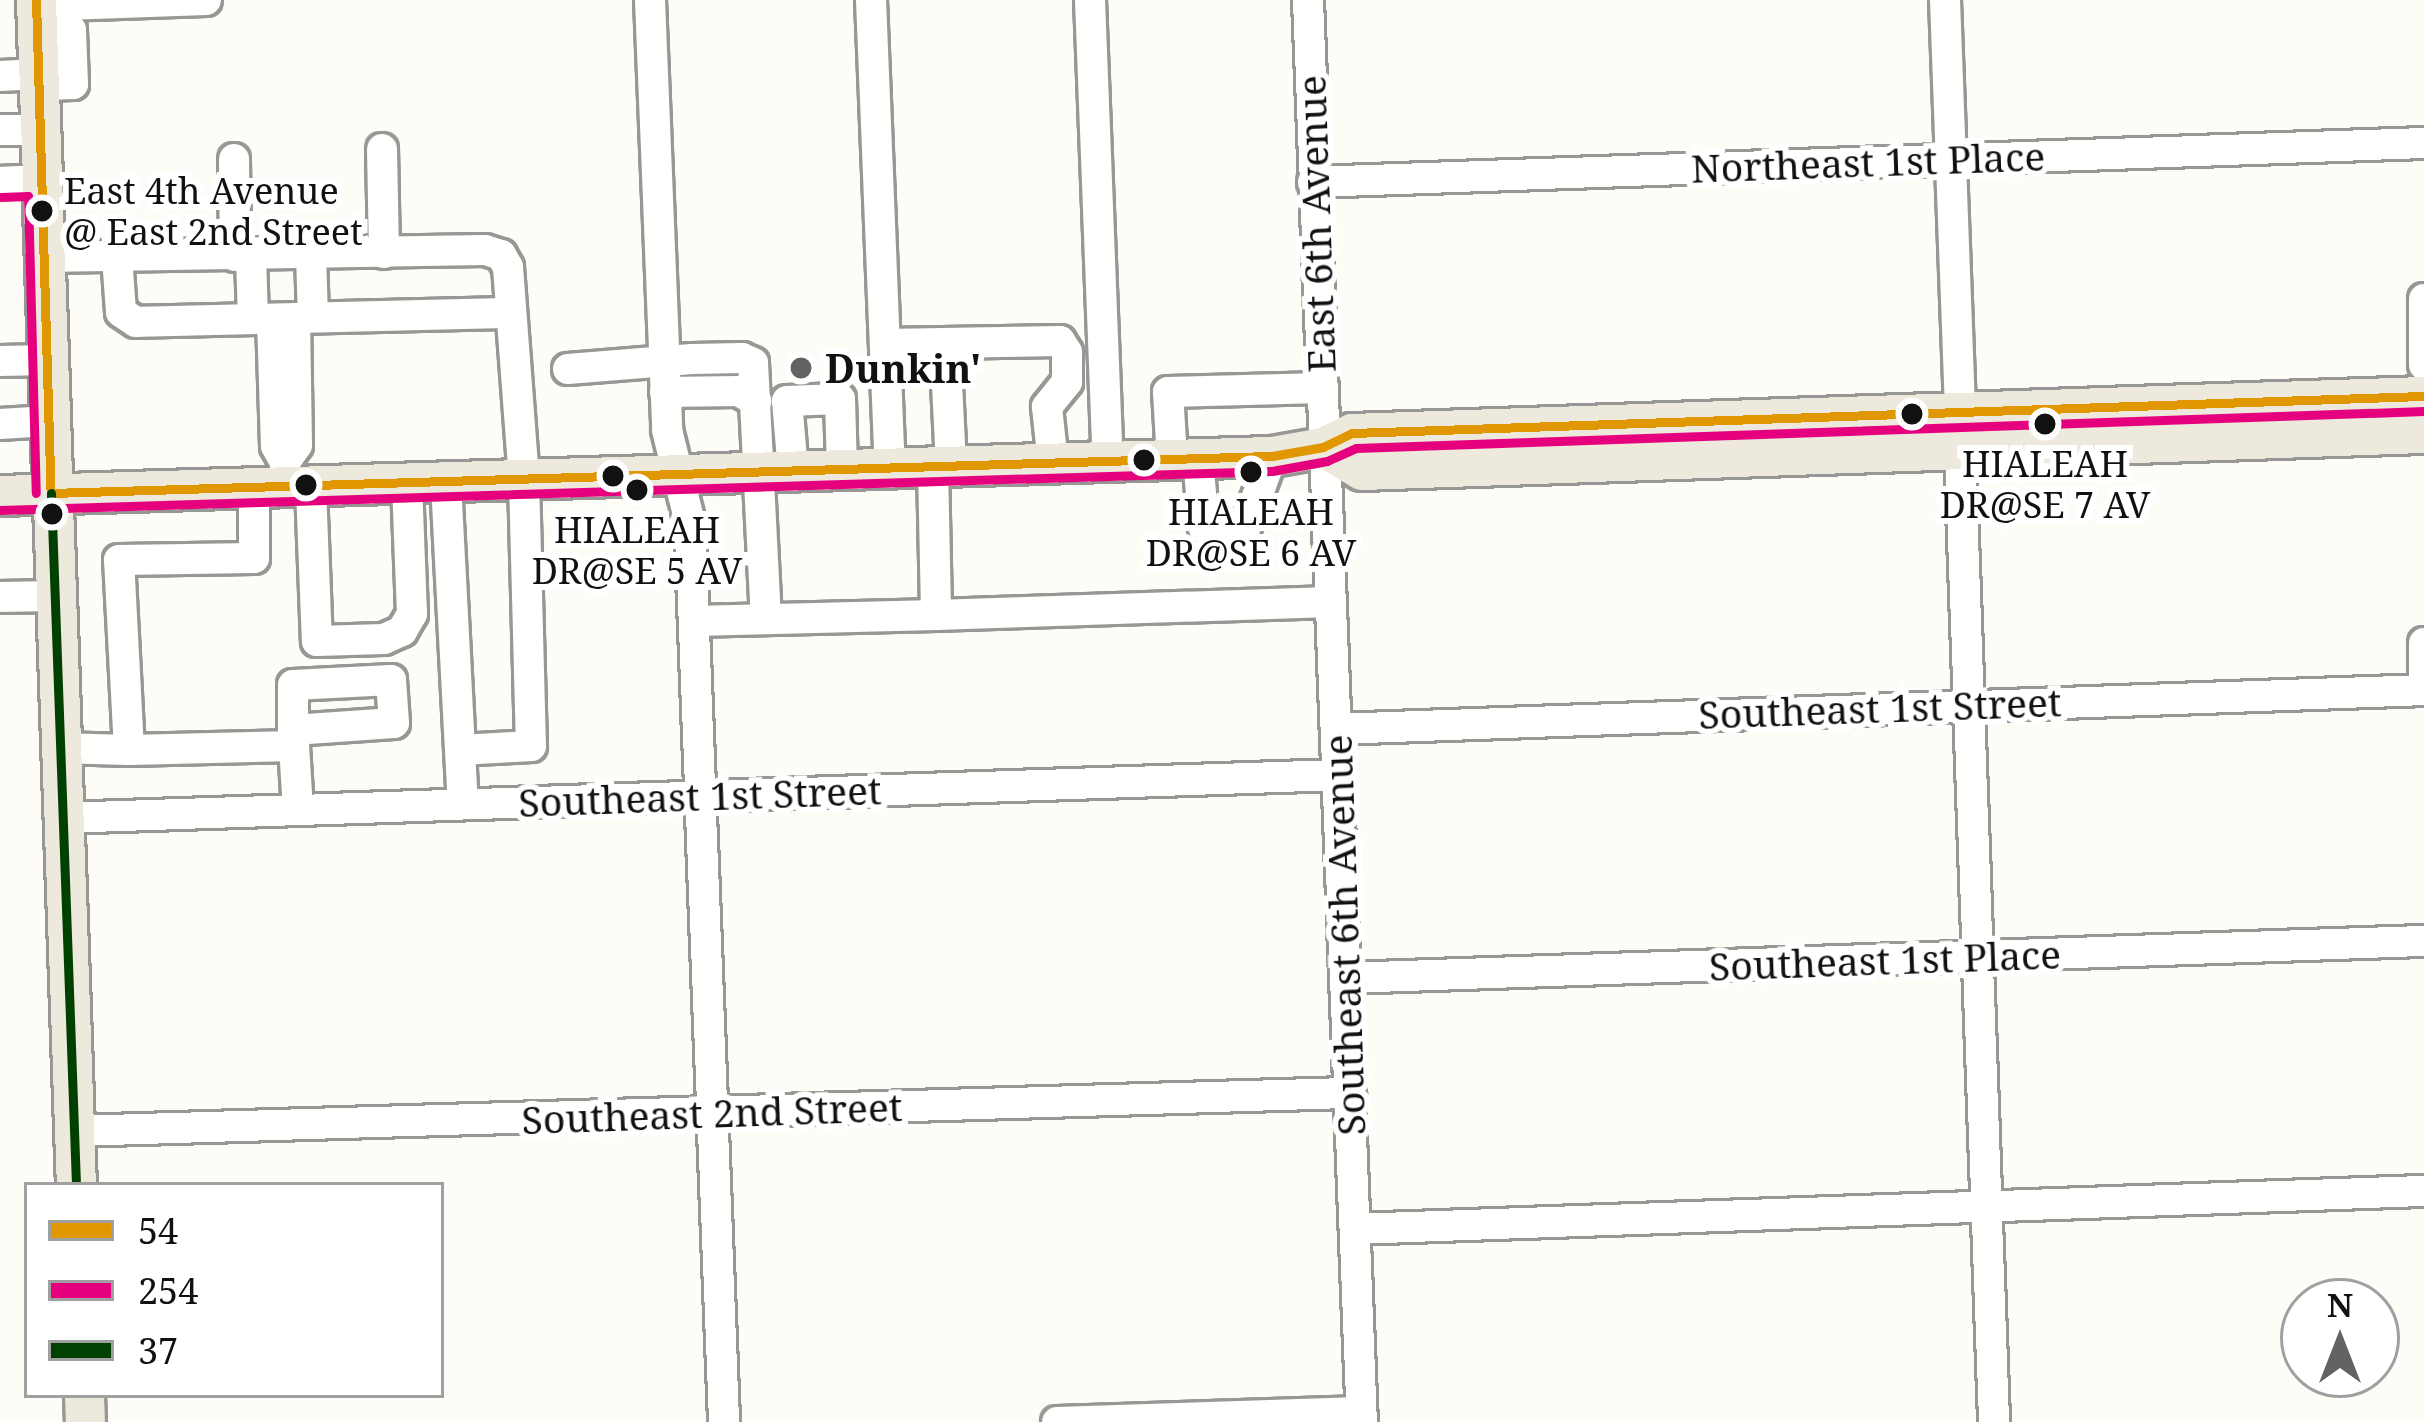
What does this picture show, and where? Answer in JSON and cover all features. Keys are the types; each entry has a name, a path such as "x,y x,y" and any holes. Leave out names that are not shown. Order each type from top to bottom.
{"main road":[{"path":"36,12 26,79 41,130 76,1182"},
{"path":"1323,447 1362,470 1703,458 1741,445 2424,396"},
{"path":"0,495 284,482 426,483 1272,456 1323,447 1352,433 2424,434"}],"street":[{"path":"36,12 206,0"},
{"path":"650,0 665,377 676,474 691,545 724,1422"},
{"path":"871,0 890,468"},
{"path":"1090,0 1108,461"},
{"name":"East 6th Avenue","path":"1308,0 1323,447"},
{"path":"1945,0 1994,1422"},
{"path":"0,130 41,130"},
{"name":"Northeast 1st Place","path":"1313,182 2424,143"},
{"path":"382,148 384,253"},
{"path":"234,159 243,256 283,318"},
{"path":"0,182 43,180"},
{"path":"44,257 484,250 501,255 511,313 524,480 536,801"},
{"path":"311,255 283,318 276,446 317,641 384,639 402,631 412,614 426,483"},
{"path":"117,257 121,312 136,322 511,313"},
{"path":"2424,299 2424,365"},
{"path":"885,344 1055,339 1067,352 1067,382 1047,407 1053,463"},
{"path":"936,615 945,343"},
{"path":"0,361 47,360"},
{"path":"568,369 665,377 738,391 756,401 776,472"},
{"path":"1272,456 1246,526 1204,528 1168,392 1322,388"},
{"path":"766,620 776,472 787,401 840,399 842,470"},
{"path":"0,424 49,422"},
{"name":"Southeast 6th Avenue","path":"1323,447 1361,1417"},
{"path":"129,750 119,560 254,557 284,482"},
{"path":"426,483 463,804"},
{"path":"0,597 54,596"},
{"path":"694,614 766,620 1331,602"},
{"path":"2424,643 2424,685"},
{"name":"Southeast 1st Street","path":"1336,729 2424,685"},
{"path":"59,748 129,750 294,738 298,809"},
{"path":"460,750 531,746"},
{"name":"Southeast 1st Street","path":"62,818 1338,776"},
{"name":"Southeast 1st Place","path":"1346,978 2424,941"},
{"name":"Southeast 2nd Street","path":"74,1131 1350,1093"},
{"path":"1354,1229 2424,1191"},
{"path":"1058,1422 1361,1417"}],"transit line":[{"name":"54","path":"36,0 51,493 1272,456 1323,447 1352,433 2424,396"},
{"name":"254","path":"1,197 28,196 36,493"},
{"name":"254","path":"0,510 1272,471 1327,461 1356,448 2424,411"},
{"name":"37","path":"51,493 76,1182"}],"place":[{"name":"East 4th Avenue @ East 2nd Street","path":"42,211"},
{"name":"Dunkin'","path":"801,368"},
{"name":"HIALEAH DR@SE 7 AV","path":"2045,424"},
{"name":"HIALEAH DR@SE 6 AV","path":"1251,472"},
{"name":"HIALEAH DR@SE 5 AV","path":"637,490"}]}
